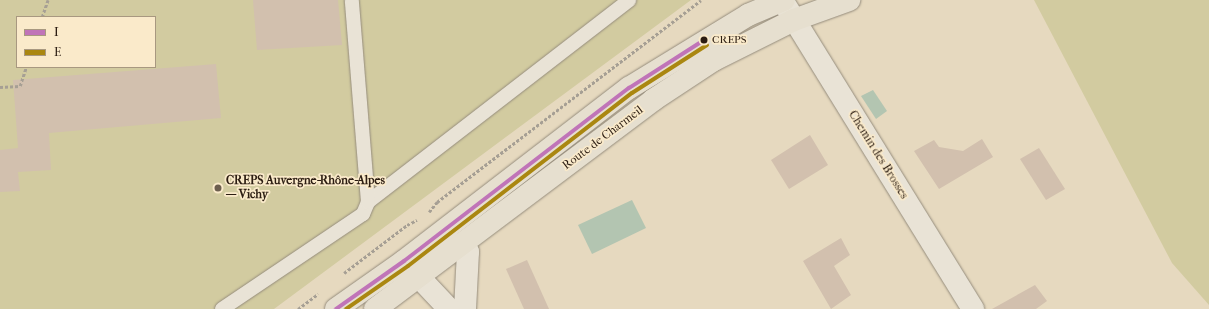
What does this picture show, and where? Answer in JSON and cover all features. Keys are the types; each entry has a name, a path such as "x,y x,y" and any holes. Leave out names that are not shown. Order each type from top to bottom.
{"main road":[{"name":"Route de Charmeil","path":"375,309 411,268 504,184 629,88 748,15 783,0"},
{"name":"Route de Charmeil","path":"336,309 411,268 462,244 653,100 714,60 794,20 849,0"}],"street":[{"name":"Chemin des Brosses","path":"783,0 973,309"},
{"path":"449,309 411,268 491,206 504,184"},
{"path":"431,252 462,244 468,252 465,309"}],"lane":[{"path":"368,202 629,0"},
{"path":"794,20 816,0"},
{"path":"222,309 363,214 368,202 352,1"}],"path":[{"path":"42,16 48,0"},
{"path":"425,217 436,202 701,0"},
{"path":"0,87 20,86 26,68"},
{"path":"340,276 407,225 419,220"},
{"path":"298,309 322,290"}],"shaded area":[{"name":"CREPS Auvergne-Rhône-Alpes — Vichy","path":"0,0 691,0 274,309 0,309"},
{"path":"1034,0 1209,0 1209,305 1172,263"},
{"path":"873,90 887,111 876,119 861,96"},
{"path":"632,200 646,228 592,254 578,225"}],"building":[{"path":"253,0 338,0 342,45 257,50"},
{"path":"216,64 221,118 49,133 51,170 18,172 20,191 0,192 0,150 18,148 13,80"},
{"path":"810,135 828,165 789,189 771,160"},
{"path":"982,139 993,157 939,189 914,151 934,140 939,147 963,151"},
{"path":"1039,148 1065,189 1046,200 1020,159"},
{"path":"841,238 850,255 834,266 851,295 831,309 803,261"},
{"path":"527,260 549,309 524,309 506,269"},
{"path":"1035,285 1047,301 1036,309 992,309"}],"transit line":[{"name":"I","path":"336,309 404,261 629,88 704,40"},
{"name":"E","path":"346,309 408,266 632,93 707,45"}],"place":[{"name":"CREPS","path":"704,40"},
{"name":"CREPS Auvergne-Rhône-Alpes — Vichy","path":"218,188"}]}
